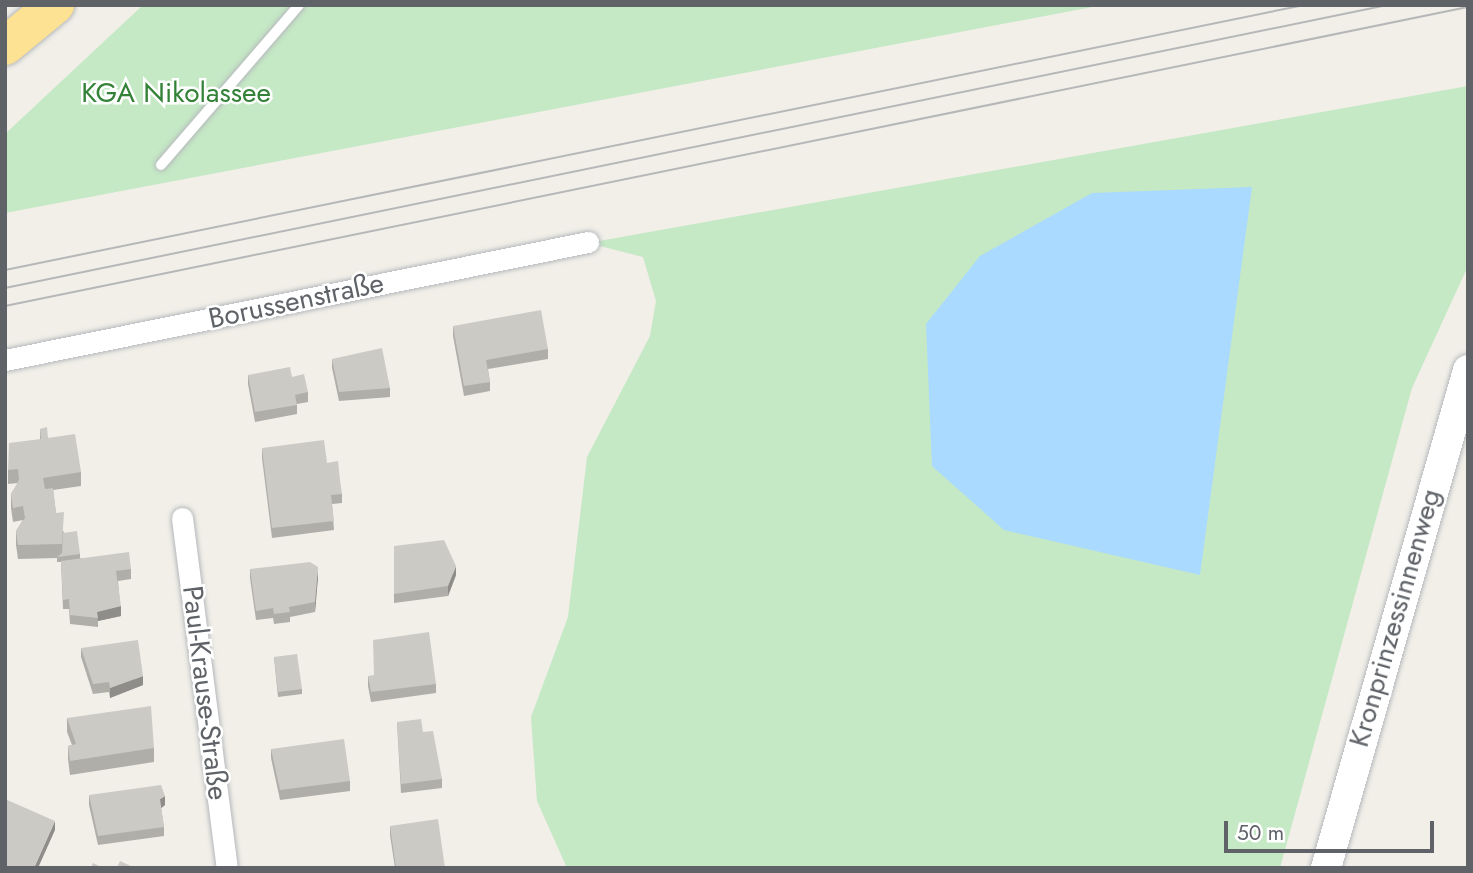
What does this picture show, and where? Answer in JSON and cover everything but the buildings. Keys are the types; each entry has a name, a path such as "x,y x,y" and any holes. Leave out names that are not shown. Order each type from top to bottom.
{"highway":[{"path":"5,46 55,5"}],"main road":[{"name":"Kronprinzessinnenweg","path":"1326,868 1468,370"}],"street":[{"name":"Borussenstraße","path":"5,360 588,242"},
{"name":"Paul-Krause-Straße","path":"182,518 227,868"}],"lane":[{"path":"161,165 299,5"}],"green space":[{"name":"KGA Nikolassee","path":"143,5 1103,5 5,213 5,134"},
{"path":"1468,86 1468,266 1412,388 1280,868 567,868 537,801 531,717 568,617 587,457 650,336 656,301 643,257 588,243"}],"water":[{"path":"1252,187 1200,575 1004,530 932,466 926,324 980,256 1092,193"}],"tram line":[{"path":"5,270 1304,5"},
{"path":"5,288 1387,5"},
{"path":"5,306 1468,7"}]}
